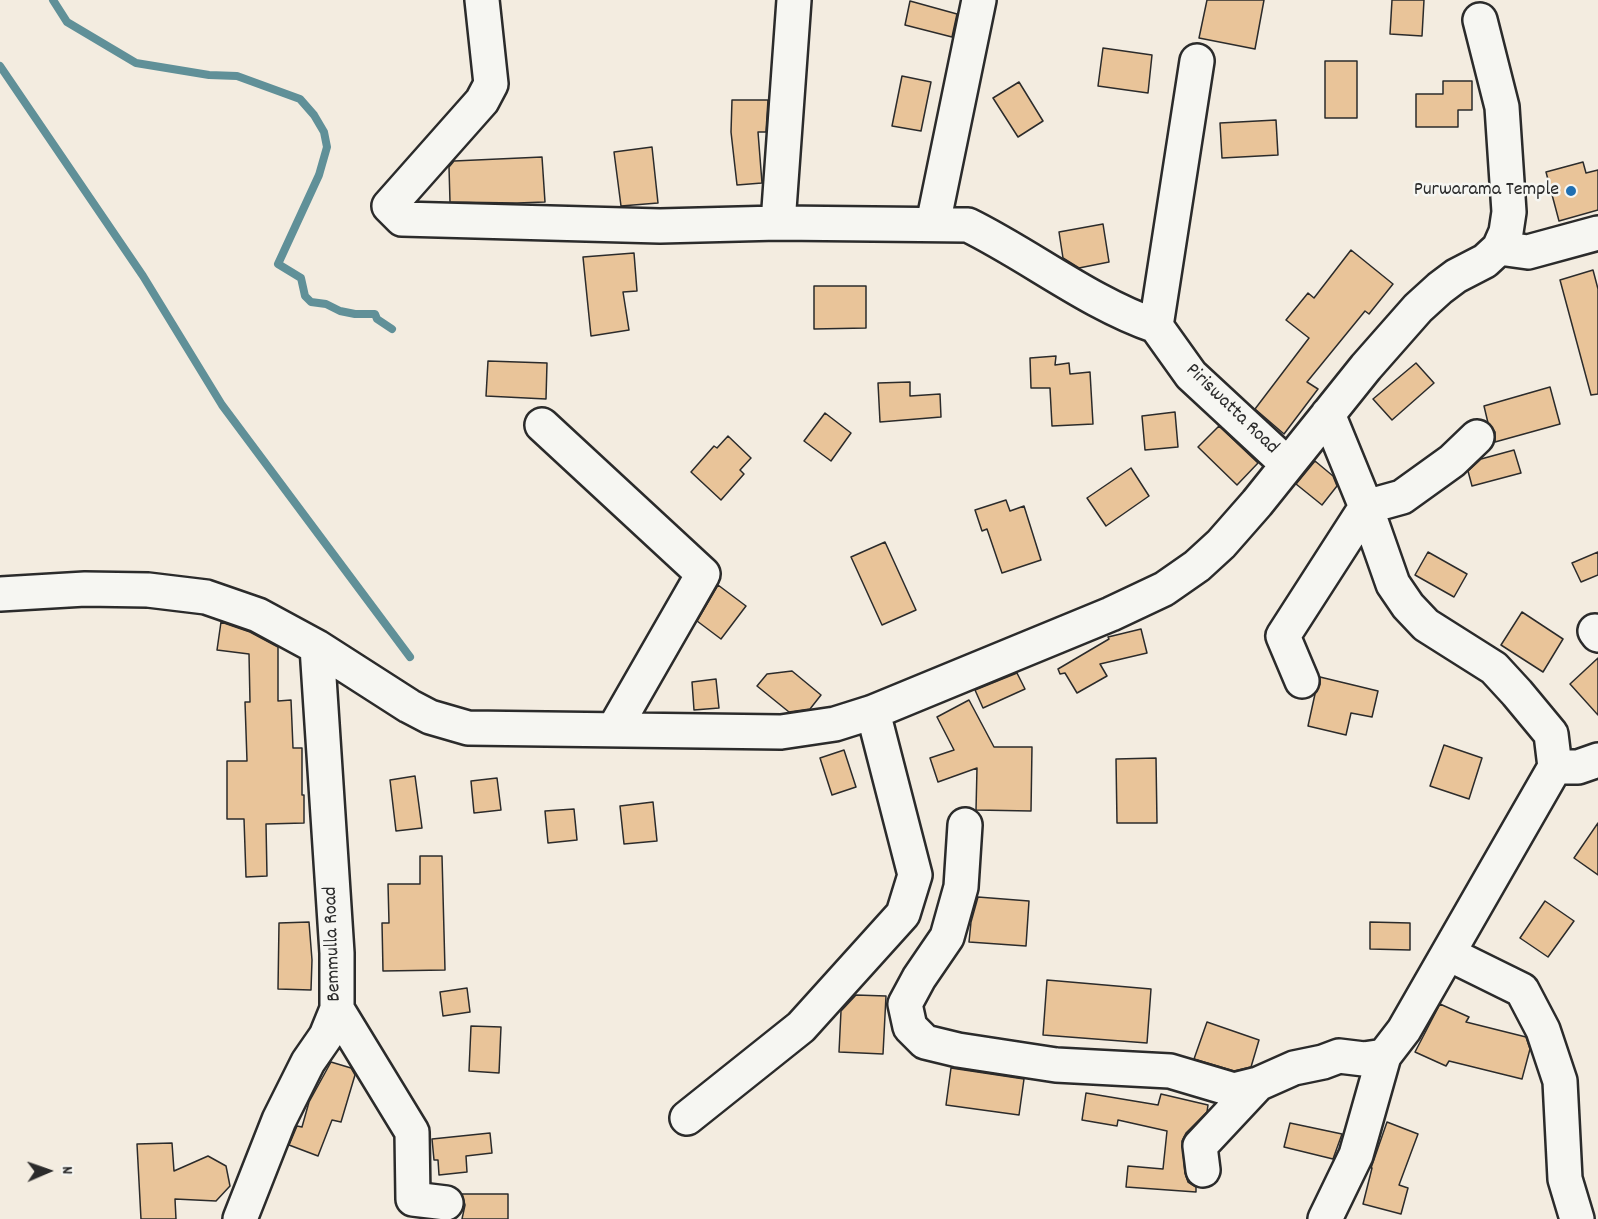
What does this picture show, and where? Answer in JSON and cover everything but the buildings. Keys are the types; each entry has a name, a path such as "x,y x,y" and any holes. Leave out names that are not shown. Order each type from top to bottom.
{"street":[{"path":"482,0 491,84 482,101 389,206 402,219 660,226 778,223 968,225 996,238 1125,314 1156,326 1197,61"},
{"path":"778,223 794,0"},
{"path":"933,224 979,0"},
{"path":"0,594 85,589 148,590 206,597 258,615 317,647 430,717 468,728 781,732 835,724 873,712 1112,614 1164,589 1197,566 1221,544 1257,503 1328,414 1418,308 1456,276 1485,261 1499,248 1506,232 1509,212 1504,128 1502,107 1480,21"},
{"path":"1499,248 1528,252 1598,233"},
{"name":"Piriswatta Road","path":"1156,326 1191,375 1287,464"},
{"path":"1325,1219 1356,1155 1384,1056 1404,1030 1449,954 1555,766 1551,734 1494,668 1426,625 1408,606 1393,584 1328,414"},
{"path":"542,425 704,574 614,729"},
{"path":"1302,681 1283,636 1365,507 1402,497 1452,461 1477,437"},
{"name":"Bemmulla Road","path":"240,1219 279,1120 308,1062 326,1036 337,1009 337,952 317,647"},
{"path":"687,1118 801,1027 903,914 915,875 873,712"},
{"path":"1555,766 1578,767 1598,760"},
{"path":"965,825 961,887 947,937 919,978 905,1004 910,1027 926,1042 958,1050 1056,1065 1170,1071 1234,1090 1258,1084 1294,1068 1339,1056 1364,1059 1384,1056"},
{"path":"1449,954 1522,990 1544,1030 1560,1081 1565,1179 1577,1219"},
{"path":"337,1009 412,1132 413,1199 446,1203"},
{"path":"1203,1170 1200,1146 1258,1084"}],"waterway":[{"path":"53,0 67,22 136,63 209,75 237,76 300,99 314,115 324,132 327,147 319,175 278,264 301,278 305,296 311,302 326,304 340,311 355,314 375,314 377,319 392,329"},
{"path":"0,66 143,276 222,405 410,657"}],"place":[{"name":"Purwarama Temple","path":"1571,191"}]}
